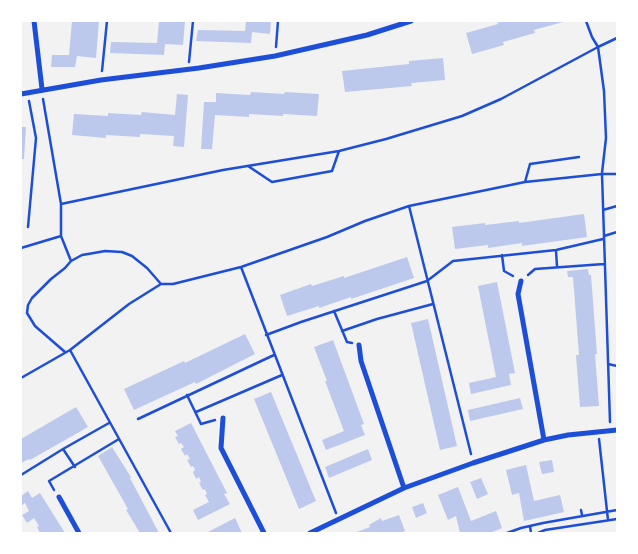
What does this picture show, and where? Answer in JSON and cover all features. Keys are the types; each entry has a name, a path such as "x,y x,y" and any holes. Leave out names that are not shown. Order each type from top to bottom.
{"street":[{"path":"34,21 42,89"},
{"path":"24,93 101,80 275,56 367,35 411,21"},
{"path":"521,281 518,294 544,440"},
{"path":"359,345 361,361 404,488"},
{"path":"223,418 221,448 264,533"},
{"path":"310,533 404,488 473,463 544,440 614,430"},
{"path":"59,497 80,533"}],"path":[{"path":"101,80 107,21"},
{"path":"188,68 193,21"},
{"path":"275,56 278,21"},
{"path":"586,21 592,37 598,46 604,91 606,138 602,174 603,237 608,364 614,430"},
{"path":"61,204 223,170 339,151 386,139 462,116 501,99 598,46 617,38"},
{"path":"42,89 46,124 61,204 61,236 71,261"},
{"path":"24,93 36,138 28,227"},
{"path":"248,166 272,182 332,171 339,151"},
{"path":"525,182 530,164 579,157"},
{"path":"21,378 70,350 130,304 161,284 173,284 241,267 409,206 525,182 617,174"},
{"path":"409,206 473,463"},
{"path":"603,210 617,206"},
{"path":"266,335 427,281 453,260 556,250 617,232"},
{"path":"21,248 61,236"},
{"path":"556,250 557,266"},
{"path":"65,352 29,320 27,314 28,305 32,298 71,261 82,255 105,251 122,252 132,256 147,268 161,284"},
{"path":"502,255 504,271 521,281 535,269 604,264"},
{"path":"241,267 338,519"},
{"path":"342,331 377,319 433,304"},
{"path":"334,311 347,342 359,345"},
{"path":"70,350 171,533"},
{"path":"138,419 274,354"},
{"path":"608,364 617,366"},
{"path":"196,412 282,375"},
{"path":"187,395 201,424 223,418"},
{"path":"21,475 110,423"},
{"path":"598,432 608,520"},
{"path":"59,497 49,481 119,439"},
{"path":"63,449 75,467"},
{"path":"581,510 582,515"},
{"path":"507,533 582,515 617,510"},
{"path":"538,533 545,530 617,519"},
{"path":"530,526 531,533"}],"building":[{"path":"72,21 99,21 96,58 77,56 75,67 51,67 52,55 69,55"},
{"path":"159,21 185,21 183,45 165,44 164,55 110,53 111,42 157,43"},
{"path":"246,21 271,21 270,34 252,32 251,43 196,41 198,30 245,31"},
{"path":"497,21 563,22 534,30 535,33 503,42 504,45 472,54 466,33 498,24"},
{"path":"443,58 445,80 411,83 412,86 345,92 342,71 409,64 409,61"},
{"path":"251,92 319,94 317,116 249,114 249,117 215,115 212,149 201,149 204,102 216,102 216,93 250,95"},
{"path":"177,94 188,95 184,147 173,146 174,136 106,135 106,138 72,135 74,114 108,116 108,113 141,115 142,112 175,115"},
{"path":"21,127 26,127 24,159 21,159"},
{"path":"584,214 587,237 522,246 522,243 488,248 488,245 455,249 452,227 485,223 485,225 519,221 519,223"},
{"path":"407,257 414,278 351,299 351,297 287,316 280,295 311,284 312,286 344,276 344,278"},
{"path":"588,269 589,275 591,275 599,406 580,407 576,355 579,355 573,277 568,277 567,271"},
{"path":"497,282 515,373 509,374 511,385 471,394 469,383 496,377 478,286"},
{"path":"428,319 457,446 440,450 411,323"},
{"path":"245,334 255,354 196,384 195,382 134,410 124,389 184,361 185,363"},
{"path":"333,340 364,424 361,425 365,435 326,450 322,440 344,431 314,347"},
{"path":"271,392 316,501 299,509 254,399"},
{"path":"520,398 523,409 470,421 468,410"},
{"path":"76,407 88,427 30,460 21,463 21,439"},
{"path":"191,423 227,493 224,494 230,504 198,520 193,510 209,502 205,495 207,494 199,483 201,482 199,477 196,479 193,472 195,470 187,460 190,459 187,454 185,456 181,449 184,447 181,443 179,444 175,437 178,436 175,431"},
{"path":"112,447 131,477 159,533 140,533 126,510 128,509 98,456"},
{"path":"368,449 372,460 329,478 325,467"},
{"path":"552,460 554,472 542,474 539,462"},
{"path":"526,465 534,501 560,495 564,512 524,521 519,493 512,495 506,470"},
{"path":"481,478 488,494 477,499 470,482"},
{"path":"458,487 471,521 496,511 502,528 490,533 460,533 456,516 448,520 438,495"},
{"path":"28,491 32,498 40,493 65,533 40,533 37,527 39,526 34,518 27,523 22,515 29,511 25,503 21,506 21,496"},
{"path":"423,503 427,513 416,518 412,507"},
{"path":"399,515 405,531 401,533 354,533 370,527 369,525 381,518 382,521"},
{"path":"235,518 242,533 206,533"}]}
